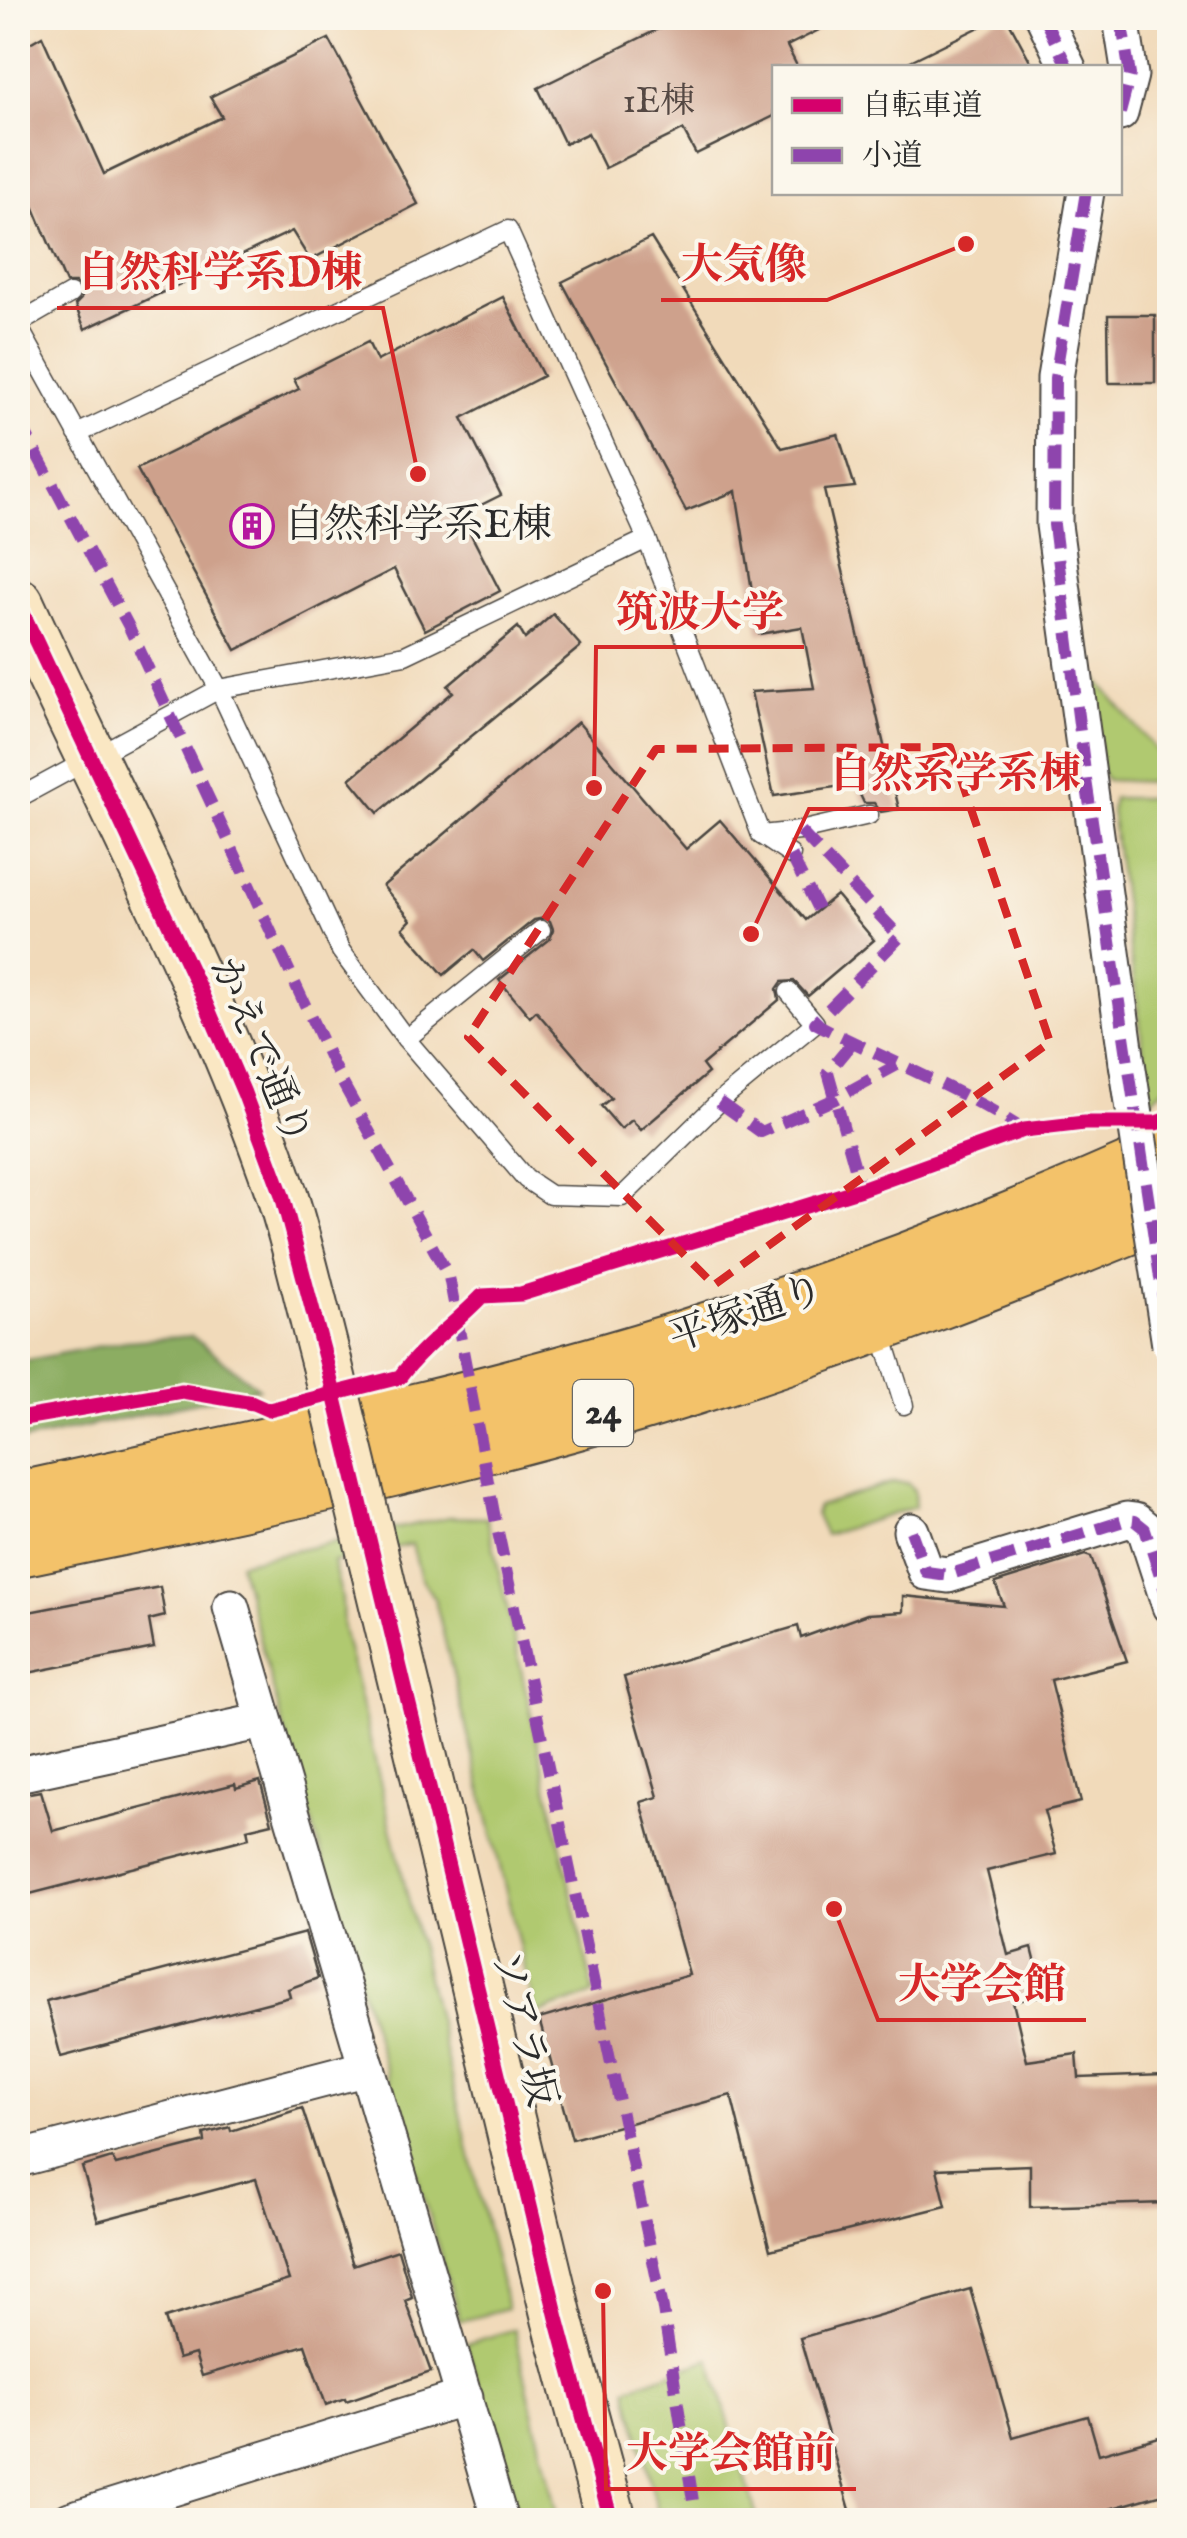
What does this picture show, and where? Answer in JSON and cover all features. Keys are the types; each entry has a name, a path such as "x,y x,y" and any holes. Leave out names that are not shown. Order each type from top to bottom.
{"main road":[{"name":"平塚通り","path":"18,1500 525,1383 680,1339 1010,1221 1170,1152"},
{"name":"平塚通り","path":"18,1549 286,1493 536,1433 684,1390 879,1326 1170,1210"}],"street":[{"path":"1044,18 1067,65"},
{"path":"1121,18 1130,75 1122,105"},
{"path":"1085,195 1054,378 1054,525 1127,1063 1170,1345"},
{"name":"かえで通り","path":"18,603 200,990 244,1093 282,1195 372,1551"},
{"path":"911,1532 926,1572 948,1575 1127,1520 1135,1521 1145,1529 1170,1606"},
{"name":"ソアラ坂","path":"372,1551 557,2318 611,2520"},
{"path":"231,1606 500,2520"},
{"path":"18,1774 262,1721"},
{"path":"18,2159 367,2068"},
{"path":"70,2520 465,2398"}],"lane":[{"path":"77,434 508,230 648,539 761,836 791,855"},
{"path":"70,294 18,325 218,689 341,951 406,1039 526,1179 550,1195 622,1196 718,1102 815,1022 788,992"},
{"path":"18,798 218,689 405,655 648,539"},
{"path":"761,836 869,815"},
{"path":"406,1039 541,930"},
{"path":"879,1326 904,1404"}],"highlighted area":[{"path":"950,747 1050,1042 714,1285 468,1037 656,749"}],"green space":[{"path":"1090,671 1169,766 1169,783 1107,780 1102,773"},
{"path":"1113,798 1169,798 1169,1084 1150,1101 1111,811"},
{"path":"191,1336 259,1388 18,1442 18,1362 125,1341"},
{"path":"894,1482 907,1483 914,1490 915,1507 825,1535 815,1514 818,1506"},
{"path":"449,1517 487,1518 594,1994 536,2014 435,1600 421,1578 412,1544 333,1562 342,1598 343,1628 507,2309 460,2321 280,1715 239,1563"},
{"path":"514,2329 558,2520 518,2520 466,2344"},
{"path":"710,2359 758,2520 660,2520 627,2388"}],"building":[{"path":"681,18 843,18 787,46 796,65 772,65 772,117 696,154 683,130 605,168 588,133 565,144 538,88"},
{"path":"998,18 1007,18 1032,65 902,65"},
{"path":"42,36 104,174 222,117 210,97 329,39 418,204 310,260 292,231 85,329 75,305 81,299 81,289 75,283 66,283 34,208 18,217 18,50"},
{"path":"651,238 782,448 838,434 855,487 824,490 899,809 881,812 874,803 864,803 855,784 774,796 751,692 814,688 802,627 759,634 736,491 686,511 562,282"},
{"path":"503,297 543,376 462,418 501,495 461,515 500,591 425,630 394,569 236,650 137,469 299,389 294,379 368,342 377,361"},
{"path":"1108,315 1155,315 1155,383 1109,383"},
{"path":"553,614 581,646 378,813 350,779 453,692 448,686 518,627 525,639"},
{"path":"578,722 686,849 720,820 806,920 836,895 874,940 808,996 794,981 782,982 777,989 779,1000 702,1065 708,1073 641,1130 632,1120 621,1129 601,1106 611,1098 536,1011 530,1017 499,980 550,939 550,921 534,920 483,961 474,950 444,975 403,928 411,920 383,886"},
{"path":"1085,1555 1091,1557 1127,1661 1051,1680 1081,1802 1044,1811 1056,1854 987,1871 1008,1955 1032,1948 1044,1995 1013,2002 1027,2061 1077,2054 1079,2078 1164,2075 1166,2203 1030,2207 1030,2165 937,2169 946,2206 770,2250 731,2095 572,2139 539,2019 689,1975 641,1802 658,1797 624,1677 798,1626 801,1638 867,1614 903,1612 903,1596 1004,1606 995,1583"},
{"path":"160,1587 165,1616 149,1620 154,1648 18,1675 18,1614"},
{"path":"260,1781 272,1823 247,1829 249,1838 22,1896 18,1878 18,1795 41,1791 53,1831"},
{"path":"305,1933 318,1978 288,1989 290,1997 61,2057 46,2001"},
{"path":"302,2108 353,2265 398,2250 412,2297 405,2300 431,2372 326,2405 305,2345 202,2376 195,2354 178,2359 165,2318 289,2280 256,2179 98,2221 82,2167 112,2158 116,2165 205,2142 204,2134 230,2127 231,2131"},
{"path":"970,2289 1013,2437 1088,2416 1099,2454 1170,2434 1170,2492 1070,2520 853,2520 800,2338"}],"marked path":[{"path":"1044,18 1067,65"},
{"path":"1121,18 1130,75 1122,105"},
{"path":"1086,195 1055,378 1054,525 1086,780 1170,1345"},
{"path":"18,419 128,625 334,1067 449,1277 494,1513 662,2303 696,2520"},
{"path":"800,831 900,937 815,1023 947,1087 1024,1130"},
{"path":"791,855 818,909"},
{"path":"852,1043 828,1072 861,1189"},
{"path":"719,1102 761,1132 835,1099 897,1065"},
{"path":"911,1531 926,1572 948,1575 1127,1520 1135,1521 1145,1529 1170,1606"}],"cycle path":[{"path":"18,603 200,990 282,1195 326,1361 557,2318 611,2520"},
{"path":"18,1419 182,1391 253,1403 269,1410 400,1377 482,1296 521,1294 861,1189 1024,1130 1084,1123 1156,1123 1170,1118"}],"place":[{"name":"大気像","path":"966,244"},
{"name":"自然科学系D棟","path":"418,474"},
{"name":"自然科学系E棟","path":"252,526"},
{"name":"筑波大学","path":"594,788"},
{"name":"自然系学系棟","path":"751,934"},
{"name":"大学会館","path":"834,1909"},
{"name":"大学会館前","path":"603,2291"}]}
